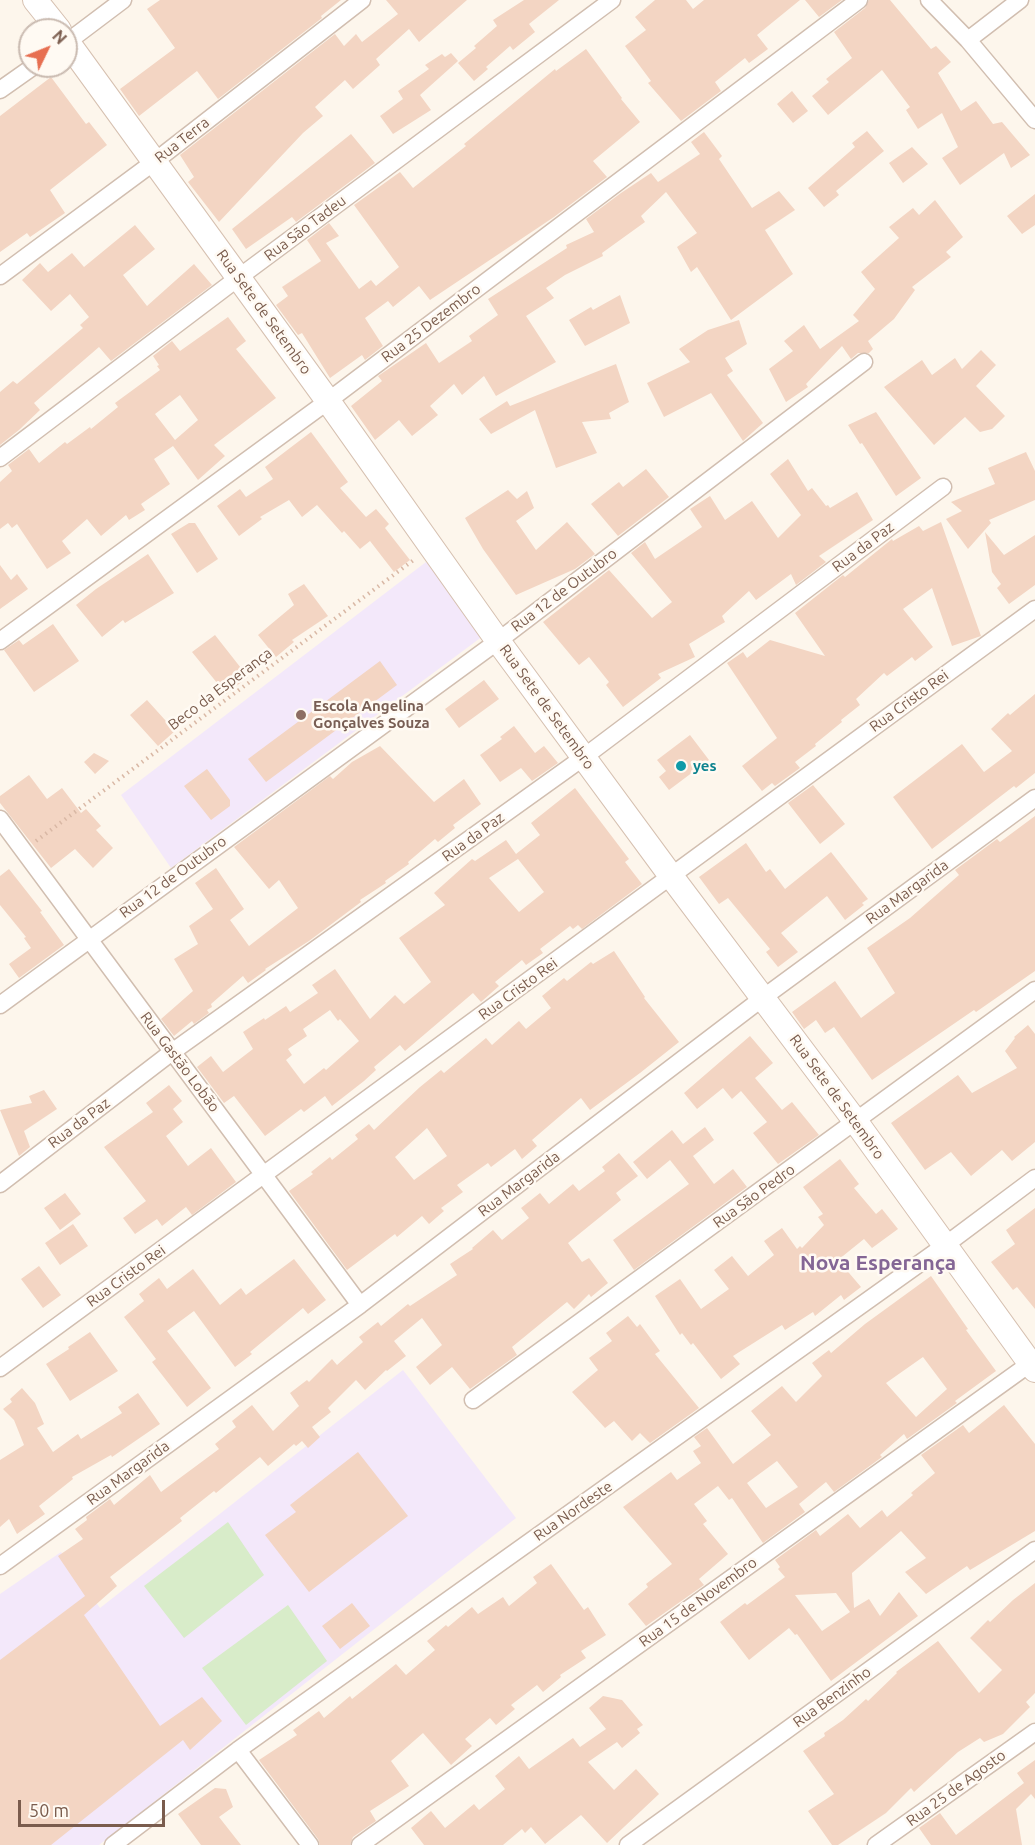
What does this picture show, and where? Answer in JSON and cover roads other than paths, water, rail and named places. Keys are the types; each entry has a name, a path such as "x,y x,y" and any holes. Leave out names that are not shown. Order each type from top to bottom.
{"street":[{"name":"Rua Sete de Setembro","path":"35,0 49,18"},
{"path":"78,29 123,0"},
{"name":"Rua Terra","path":"0,276 154,162 362,0"},
{"name":"Rua São Tadeu","path":"0,458 612,0"},
{"name":"Rua 25 Dezembro","path":"0,641 328,401 859,0"},
{"path":"929,0 968,40 1035,120"},
{"path":"968,40 1020,0"},
{"name":"Rua Sete de Setembro","path":"78,56 328,401 498,641 1033,1364"},
{"path":"0,90 18,77"},
{"name":"Rua 12 de Outubro","path":"0,1005 498,641 864,362"},
{"name":"Rua da Paz","path":"0,1184 172,1052 584,757 943,487"},
{"name":"Rua Cristo Rei","path":"0,1368 1035,609"},
{"name":"Rua Margarida","path":"0,1566 360,1305 764,998 1035,798"},
{"name":"Rua Gastão Lobão","path":"0,819 360,1305"},
{"name":"Rua São Pedro","path":"473,1400 1035,990"},
{"name":"Rua Nordeste","path":"113,1845 238,1750 945,1246 1035,1178"},
{"name":"Rua 15 de Novembro","path":"360,1845 1033,1364"},
{"name":"Rua Benzinho","path":"628,1845 1035,1550"},
{"name":"Rua 25 de Agosto","path":"876,1845 1035,1732"},
{"path":"238,1750 310,1845"}],"place":[{"name":"Escola Angelina Gonçalves Souza","path":"301,715"},
{"name":"yes","path":"681,766"}],"district":[{"name":"Nova Esperança","path":"878,1263"}]}
